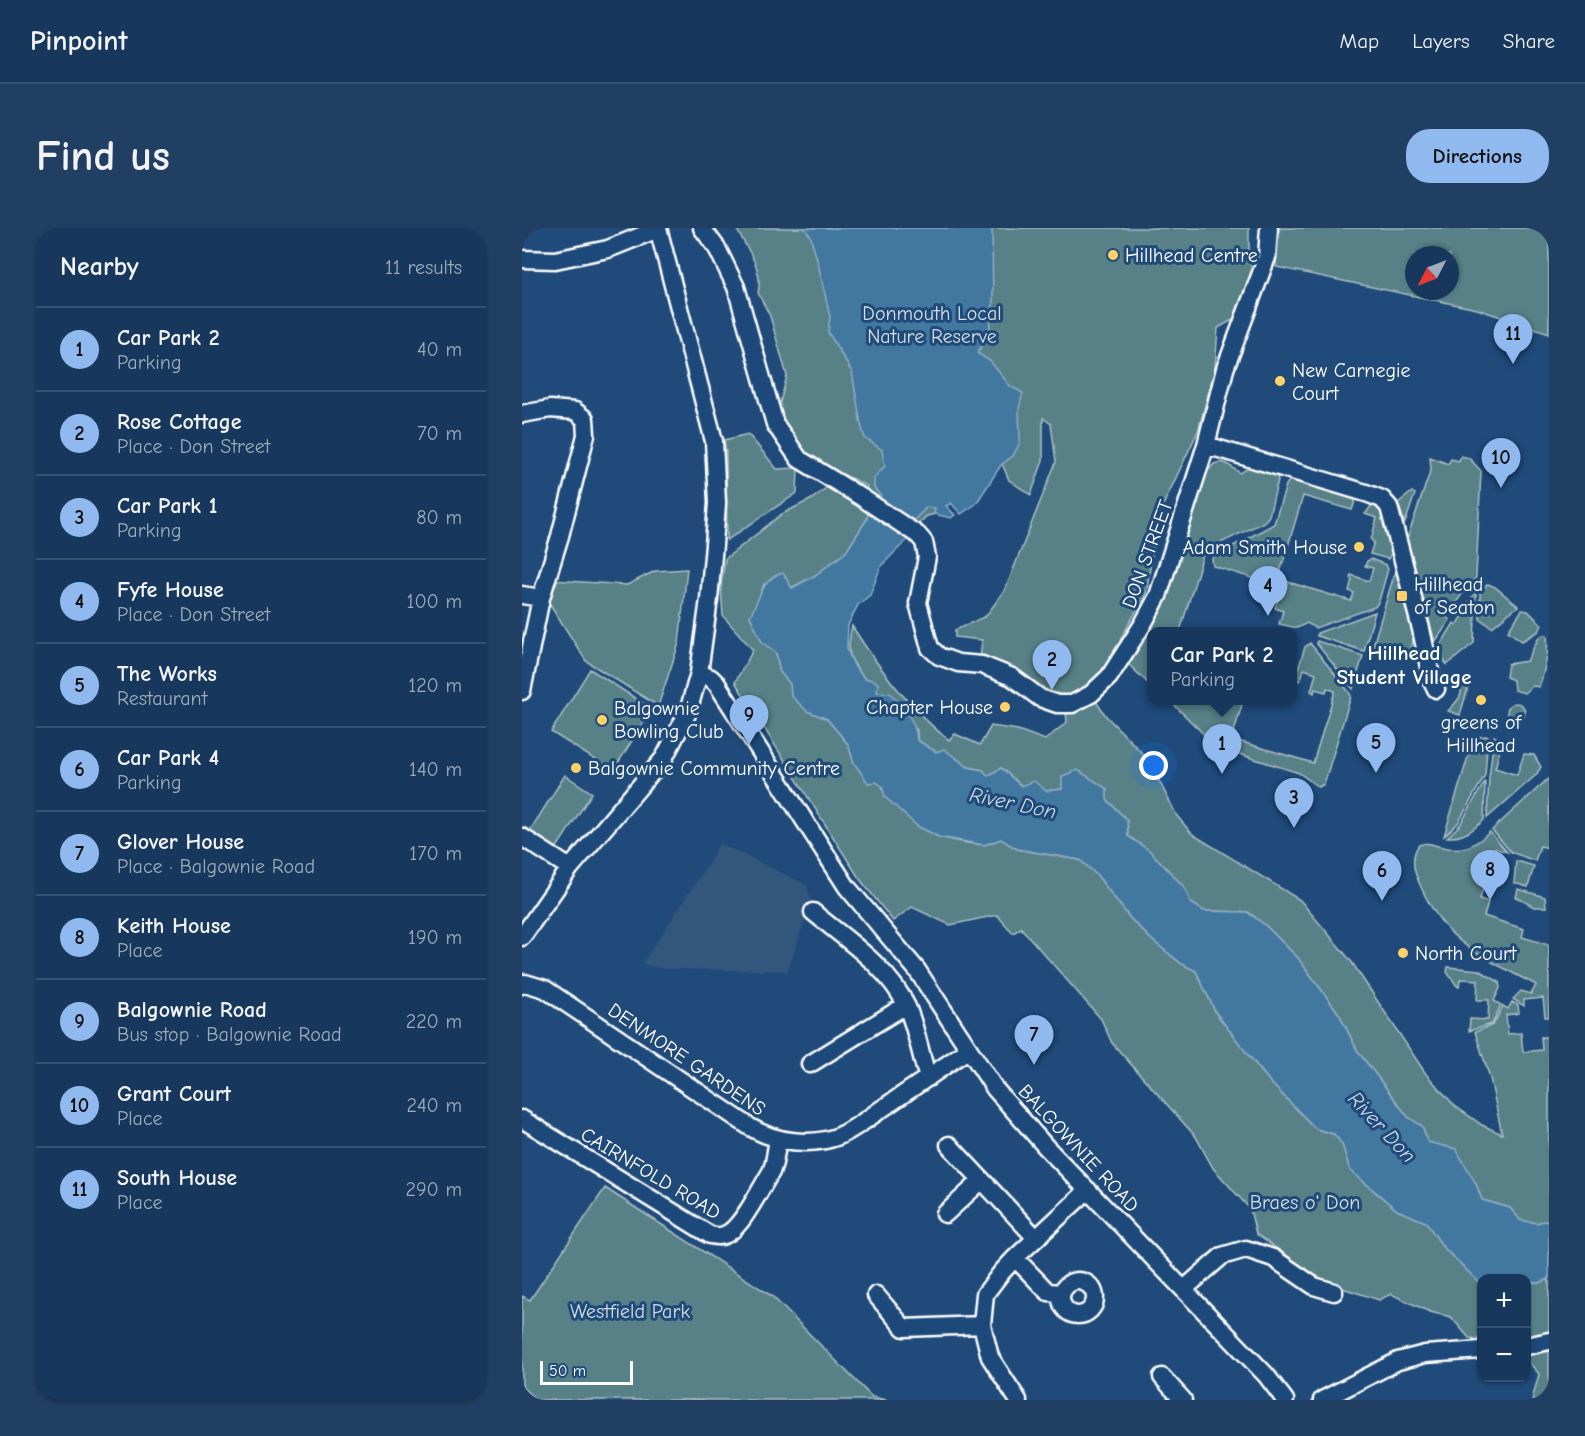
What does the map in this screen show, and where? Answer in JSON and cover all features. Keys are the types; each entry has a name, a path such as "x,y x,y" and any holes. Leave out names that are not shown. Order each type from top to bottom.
{"street":[{"name":"DON STREET","path":"702,228 717,248 735,287 775,424 799,459 861,496 912,531 924,542 927,557 918,603 930,648 939,656 958,663 982,665 1012,677 1040,698 1057,704 1072,704 1091,694 1109,676 1151,610 1173,551 1206,445 1225,369 1267,257 1269,228"},
{"path":"522,259 555,260 598,251 658,229 714,441 717,503 709,599 699,673 688,712 664,758 570,868 522,937"},
{"path":"522,414 550,409 576,411 585,419 586,435 560,536 541,598 522,691"},
{"path":"1206,445 1382,499 1386,503 1394,523 1432,681 1436,689"},
{"path":"522,595 541,598"},
{"name":"BALGOWNIE ROAD","path":"699,673 711,678 717,684 847,887 917,970 995,1089 1021,1121 1266,1375 1286,1400"},
{"path":"522,837 570,868"},
{"path":"813,912 879,969 906,1005 918,1035 928,1078"},
{"name":"DENMORE GARDENS","path":"522,985 525,983 545,989 750,1127 764,1135 778,1139 813,1141 839,1136 969,1049"},
{"path":"810,1064 906,1005"},
{"name":"CAIRNFOLD ROAD","path":"522,1119 710,1235 718,1236 726,1235 738,1225 771,1172 778,1139"},
{"path":"949,1145 1036,1238"},
{"path":"945,1214 982,1180"},
{"path":"1018,1400 990,1357 982,1325 985,1294 1015,1258 1088,1190"},
{"path":"1184,1289 1222,1256 1246,1249 1273,1257 1314,1286 1334,1292"},
{"path":"1015,1258 1048,1292 1062,1293"},
{"path":"876,1295 904,1328 982,1325"},
{"path":"1531,1345 1549,1341"},
{"path":"1322,1400 1398,1361 1425,1354 1477,1350"},
{"path":"1162,1377 1183,1400"}],"shaded area":[{"path":"719,843 807,885 811,901 788,971 664,969 642,964"}],"green space":[{"name":"Donmouth Local Nature Reserve","path":"736,228 1249,228 1249,260 1254,279 1240,316 1218,328 1215,369 1198,431 1158,516 1146,594 1121,638 1119,653 1105,673 1086,689 1057,698 1046,694 1019,672 980,659 982,640 955,637 955,630 986,616 1005,590 1056,462 1051,424 1043,418 1043,460 1031,495 1009,480 1000,459 957,502 946,501 944,512 927,516 915,527 863,493 867,486 804,455 777,414 787,376 770,316 758,293 757,267"},
{"path":"1278,228 1549,228 1549,333 1477,309 1434,300 1459,300 1459,246 1405,246 1405,294 1276,267"},
{"path":"748,434 777,469 798,468 797,493 727,540 724,440"},
{"path":"1461,456 1469,458 1481,471 1476,577 1446,617 1450,620 1435,642 1407,539 1431,469 1430,457 1448,464 1451,459 1459,461"},
{"path":"1221,462 1227,464 1240,473 1248,468 1257,468 1274,474 1278,480 1269,516 1264,522 1208,549 1203,555 1181,627 1149,627 1160,611 1207,472 1214,464"},
{"path":"1290,480 1356,499 1352,510 1303,496 1278,579 1351,601 1354,593 1349,591 1351,575 1369,581 1373,568 1365,566 1371,559 1386,565 1388,569 1379,601 1375,607 1315,628 1307,623 1297,628 1279,624 1283,611 1275,608 1279,595 1283,596 1285,588 1213,566 1213,557 1274,524 1286,485"},
{"name":"Braes o' Don","path":"827,487 859,500 869,511 867,519 846,552 814,576 791,588 764,584 750,616 762,641 776,653 780,672 807,711 827,719 848,744 854,763 883,786 917,826 939,837 967,843 984,845 1001,839 1017,849 1080,860 1097,875 1130,918 1152,940 1182,964 1196,971 1216,1013 1246,1052 1271,1083 1316,1129 1334,1134 1342,1144 1350,1170 1397,1210 1426,1222 1443,1247 1477,1280 1477,1339 1469,1338 1451,1317 1430,1312 1391,1294 1379,1300 1324,1282 1256,1234 1250,1209 1213,1168 1196,1137 1112,1043 1101,1019 1021,928 1013,933 997,915 950,925 912,907 893,921 859,878 735,682 753,650 723,616 721,587 725,559 782,514 812,499"},
{"path":"1412,492 1415,494 1405,523 1398,503"},
{"path":"1372,505 1381,510 1393,551 1388,559 1370,554 1377,518 1365,514"},
{"path":"687,569 679,643 658,706 586,661 548,601 553,580 627,585 655,571"},
{"path":"1397,572 1414,638 1408,658 1393,660 1371,652 1394,575"},
{"path":"1488,584 1518,606 1492,627 1480,619 1480,590"},
{"path":"1476,594 1474,643 1447,665 1440,646 1454,623 1457,625 1471,604 1469,602"},
{"path":"1522,610 1528,611 1542,625 1539,631 1522,641 1508,631"},
{"path":"1375,612 1364,651 1317,636 1317,633"},
{"path":"852,626 908,702 949,740 955,734 980,745 991,726 1018,730 1045,740 1067,722 1066,712 1077,712 1095,700 1106,716 1148,759 1177,816 1192,834 1300,900 1351,961 1426,1074 1455,1106 1482,1125 1502,1134 1490,1078 1475,1032 1493,1025 1503,1006 1508,1009 1512,1002 1518,1005 1519,1013 1506,1015 1508,1034 1521,1033 1523,1052 1542,1050 1541,1037 1549,1037 1549,1220 1536,1223 1520,1220 1510,1208 1482,1200 1476,1184 1428,1142 1421,1126 1408,1117 1357,1050 1339,1014 1298,958 1265,925 1248,912 1204,911 1191,903 1184,887 1150,851 1128,836 1127,820 1107,800 1062,789 1046,791 1022,786 1001,768 988,776 983,770 968,767 945,750 936,752 917,740 917,730 877,692 873,680 865,679 855,666 849,649"},
{"path":"1147,630 1147,682 1126,662"},
{"path":"1547,635 1547,648 1545,668 1539,687 1533,686 1524,693 1514,690 1513,680 1506,677 1508,664 1527,661 1538,639"},
{"path":"1317,641 1363,656 1353,689 1316,643"},
{"path":"1310,643 1351,696 1324,784 1319,787 1299,773 1217,747 1174,705 1242,705 1232,739 1313,763 1335,691 1327,688 1326,692 1315,689 1314,693 1311,691 1316,673 1304,669 1300,681 1297,680 1305,647"},
{"name":"Balgownie Bowling Club","path":"590,669 652,709 613,771 551,732"},
{"path":"1458,678 1470,681 1460,715 1448,711 1461,693"},
{"path":"1516,703 1522,706 1525,712 1522,718 1516,721 1510,718 1507,712 1510,706"},
{"path":"1488,736 1485,775 1458,823 1444,836 1474,737"},
{"path":"1494,736 1501,747 1495,768 1517,775 1524,754 1534,755 1541,767 1536,775 1487,818 1489,777"},
{"path":"565,775 592,793 556,849 529,832"},
{"path":"1549,778 1549,848 1540,846 1535,861 1511,852 1492,830"},
{"path":"1485,781 1484,820 1467,833 1447,837 1460,825"},
{"path":"1490,832 1507,852 1495,848 1488,852 1481,878 1485,880 1480,899 1488,902 1484,916 1524,929 1522,937 1549,945 1549,1017 1545,1017 1543,998 1524,1000 1524,1006 1513,999 1521,991 1531,994 1536,985 1465,945 1439,919 1416,876 1414,858 1419,845 1428,844 1453,849 1466,847 1478,842"},
{"path":"1516,861 1534,866 1528,887 1514,883"},
{"path":"1518,889 1545,897 1546,907 1534,907 1516,897"},
{"path":"1448,967 1479,970 1499,982 1500,988 1494,1001 1501,1005 1492,1024 1469,1031 1470,1019 1488,1020 1489,1000 1477,1000 1478,980 1460,979 1459,987 1457,986 1447,972"},
{"name":"Westfield Park","path":"605,1188 772,1296 872,1397 887,1400 536,1400 522,1387 522,1296 530,1300"},
{"path":"1549,1279 1549,1334 1531,1337 1531,1282 1539,1283"},
{"path":"1549,1348 1549,1400 1532,1400 1539,1374 1531,1365 1531,1351"}],"water":[{"name":"River Don","path":"804,228 992,228 993,310 988,336 977,353 990,361 1010,386 1023,393 1019,408 1020,442 1013,456 1001,465 976,504 961,514 951,503 946,506 955,515 951,518 934,514 935,508 927,507 909,525 907,540 881,566 870,595 858,605 848,625 847,649 855,667 865,679 874,680 878,684 877,692 890,693 900,703 914,726 917,740 936,752 944,749 968,767 983,770 988,776 1001,768 1021,786 1034,781 1046,791 1062,789 1062,776 1078,770 1107,789 1107,800 1127,820 1128,836 1150,851 1184,887 1191,903 1204,911 1247,912 1265,925 1298,958 1339,1014 1357,1050 1408,1117 1422,1126 1428,1142 1456,1149 1476,1184 1482,1200 1510,1208 1520,1220 1536,1223 1549,1220 1549,1279 1539,1283 1531,1282 1531,1274 1477,1274 1477,1280 1443,1247 1426,1222 1397,1210 1350,1170 1342,1144 1334,1134 1316,1129 1271,1083 1246,1052 1216,1013 1196,971 1182,964 1152,940 1130,918 1097,875 1080,860 1017,849 1001,839 984,845 939,837 917,826 885,797 882,786 876,782 868,783 854,763 848,744 827,719 807,711 791,696 790,684 780,672 776,653 762,642 750,616 762,590 776,575 783,573 792,588 814,576 846,552 867,519 869,511 881,496 874,488 874,478 885,466 882,450 865,438 852,372 828,332 830,317 810,235"}],"place":[{"name":"Hillhead Centre","path":"1113,255"},
{"name":"South House","path":"1513,364"},
{"name":"New Carnegie Court","path":"1280,381"},
{"name":"Grant Court","path":"1501,488"},
{"name":"Adam Smith House","path":"1359,547"},
{"name":"Hillhead of Seaton","path":"1402,596"},
{"name":"Fyfe House","path":"1268,616"},
{"name":"Rose Cottage","path":"1052,690"},
{"name":"greens of Hillhead","path":"1481,700"},
{"name":"Chapter House","path":"1005,707"},
{"name":"Balgownie Bowling Club","path":"602,720"},
{"name":"Balgownie Road","path":"749,745"},
{"name":"Balgownie Community Centre","path":"576,768"},
{"name":"The Works","path":"1376,773"},
{"name":"Car Park 2","path":"1222,774"},
{"name":"Car Park 1","path":"1294,828"},
{"name":"Keith House","path":"1490,900"},
{"name":"Car Park 4","path":"1382,901"},
{"name":"North Court","path":"1403,953"},
{"name":"Glover House","path":"1034,1065"}],"district":[{"name":"Hillhead Student Village","path":"1404,665"}]}
